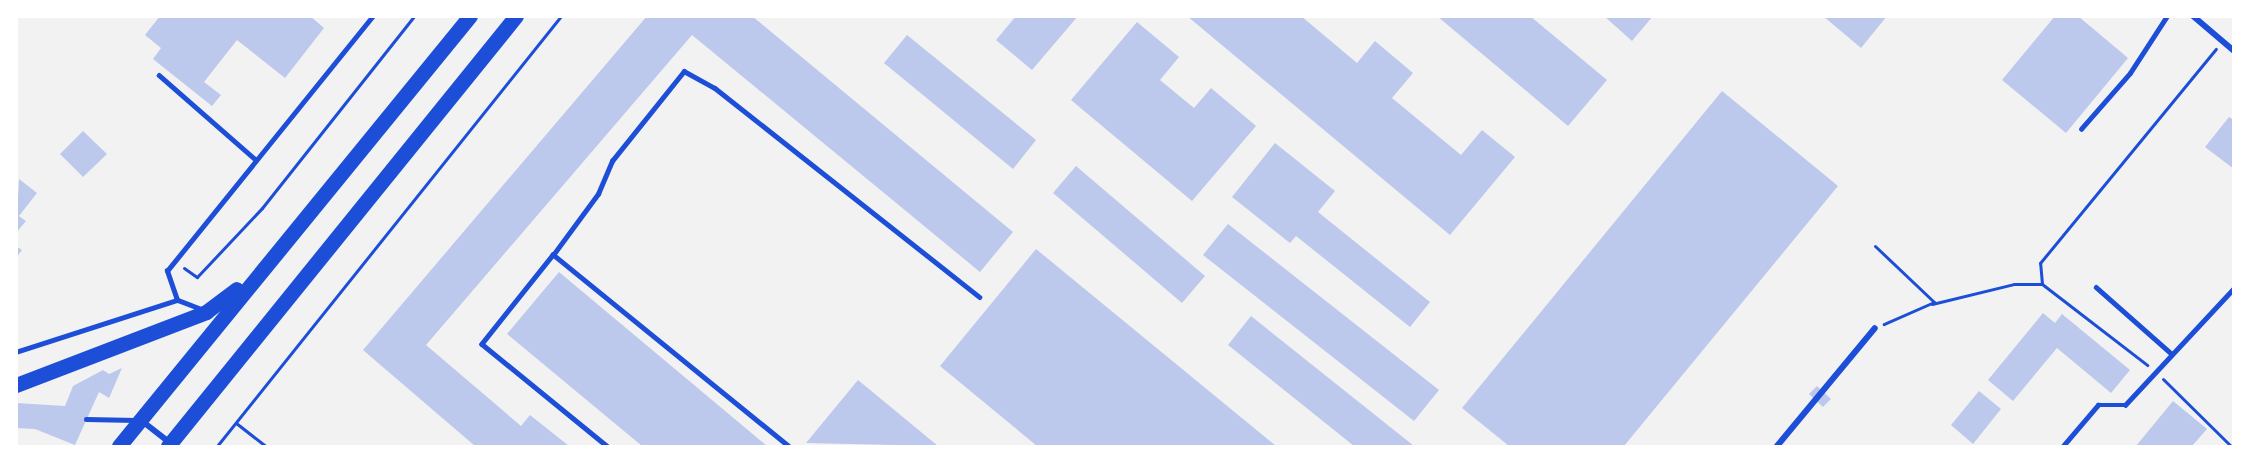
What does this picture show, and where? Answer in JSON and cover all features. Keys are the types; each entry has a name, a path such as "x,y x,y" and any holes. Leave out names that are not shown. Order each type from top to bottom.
{"main road":[{"path":"119,447 253,277 470,16"},
{"path":"171,445 516,16"},
{"path":"16,385 206,312 253,277"}],"street":[{"path":"2193,16 2234,51"},
{"path":"1777,447 1875,328"},
{"path":"141,420 171,445"}],"lane":[{"path":"177,300 167,271 373,16"},
{"path":"2081,129 2130,73 2167,16"},
{"path":"607,447 482,344 598,194 612,161 684,71 715,88 980,297"},
{"path":"159,75 256,160"},
{"path":"553,255 788,447"},
{"path":"2096,287 2172,354"},
{"path":"2063,447 2098,405 2125,405 2155,370 2234,288"},
{"path":"16,352 177,300 206,312"},
{"path":"86,419 141,420"}],"path":[{"path":"170,278 181,266 197,277 262,208 414,16"},
{"path":"217,447 561,16"},
{"path":"2042,284 2040,263 2222,41"},
{"path":"1875,246 1932,304"},
{"path":"1875,328 1932,304 2014,284 2042,284 2155,370 2231,447"},
{"path":"236,423 265,447"}],"building":[{"path":"160,16 310,16 324,28 285,78 237,40 204,82 221,95 212,106 153,59 161,48 145,35"},
{"path":"647,16 752,16 1013,232 980,272 692,35 426,345 521,426 530,415 569,446 475,446 363,350"},
{"path":"1016,16 1078,16 1032,70 996,40"},
{"path":"1187,16 1301,16 1357,63 1375,41 1413,73 1392,98 1461,155 1482,130 1515,157 1450,235"},
{"path":"1437,16 1530,16 1607,80 1568,126"},
{"path":"1604,16 1653,16 1632,41"},
{"path":"1823,16 1887,16 1861,48"},
{"path":"2055,16 2078,16 2128,58 2066,133 2002,80"},
{"path":"1137,22 1179,57 1160,80 1194,108 1211,88 1256,126 1192,201 1071,100"},
{"path":"907,35 1036,140 1013,169 884,63"},
{"path":"1722,91 1838,186 1624,446 1509,446 1462,408"},
{"path":"2229,117 2234,120 2234,169 2205,147"},
{"path":"83,131 107,154 83,177 60,154"},
{"path":"1275,143 1335,191 1318,212 1430,302 1410,327 1296,236 1290,243 1232,197"},
{"path":"1076,166 1205,276 1182,303 1053,193"},
{"path":"19,179 37,193 19,216 26,221 16,233"},
{"path":"1228,224 1439,390 1414,421 1203,255"},
{"path":"16,246 22,250 16,258"},
{"path":"1036,249 1276,446 1037,446 940,366"},
{"path":"559,272 767,446 642,446 507,334"},
{"path":"2043,313 2055,323 2062,314 2130,370 2111,393 2057,348 2013,401 1988,380"},
{"path":"1251,316 1414,446 1354,446 1228,345"},
{"path":"122,368 109,398 99,392 75,445 35,429 16,428 16,403 65,406 73,386 103,370 109,374"},
{"path":"858,380 938,446 806,443"},
{"path":"1817,386 1831,399 1823,407 1809,394"},
{"path":"1979,391 2001,409 1973,444 1951,425"},
{"path":"2173,401 2207,429 2192,446 2136,446"}]}
